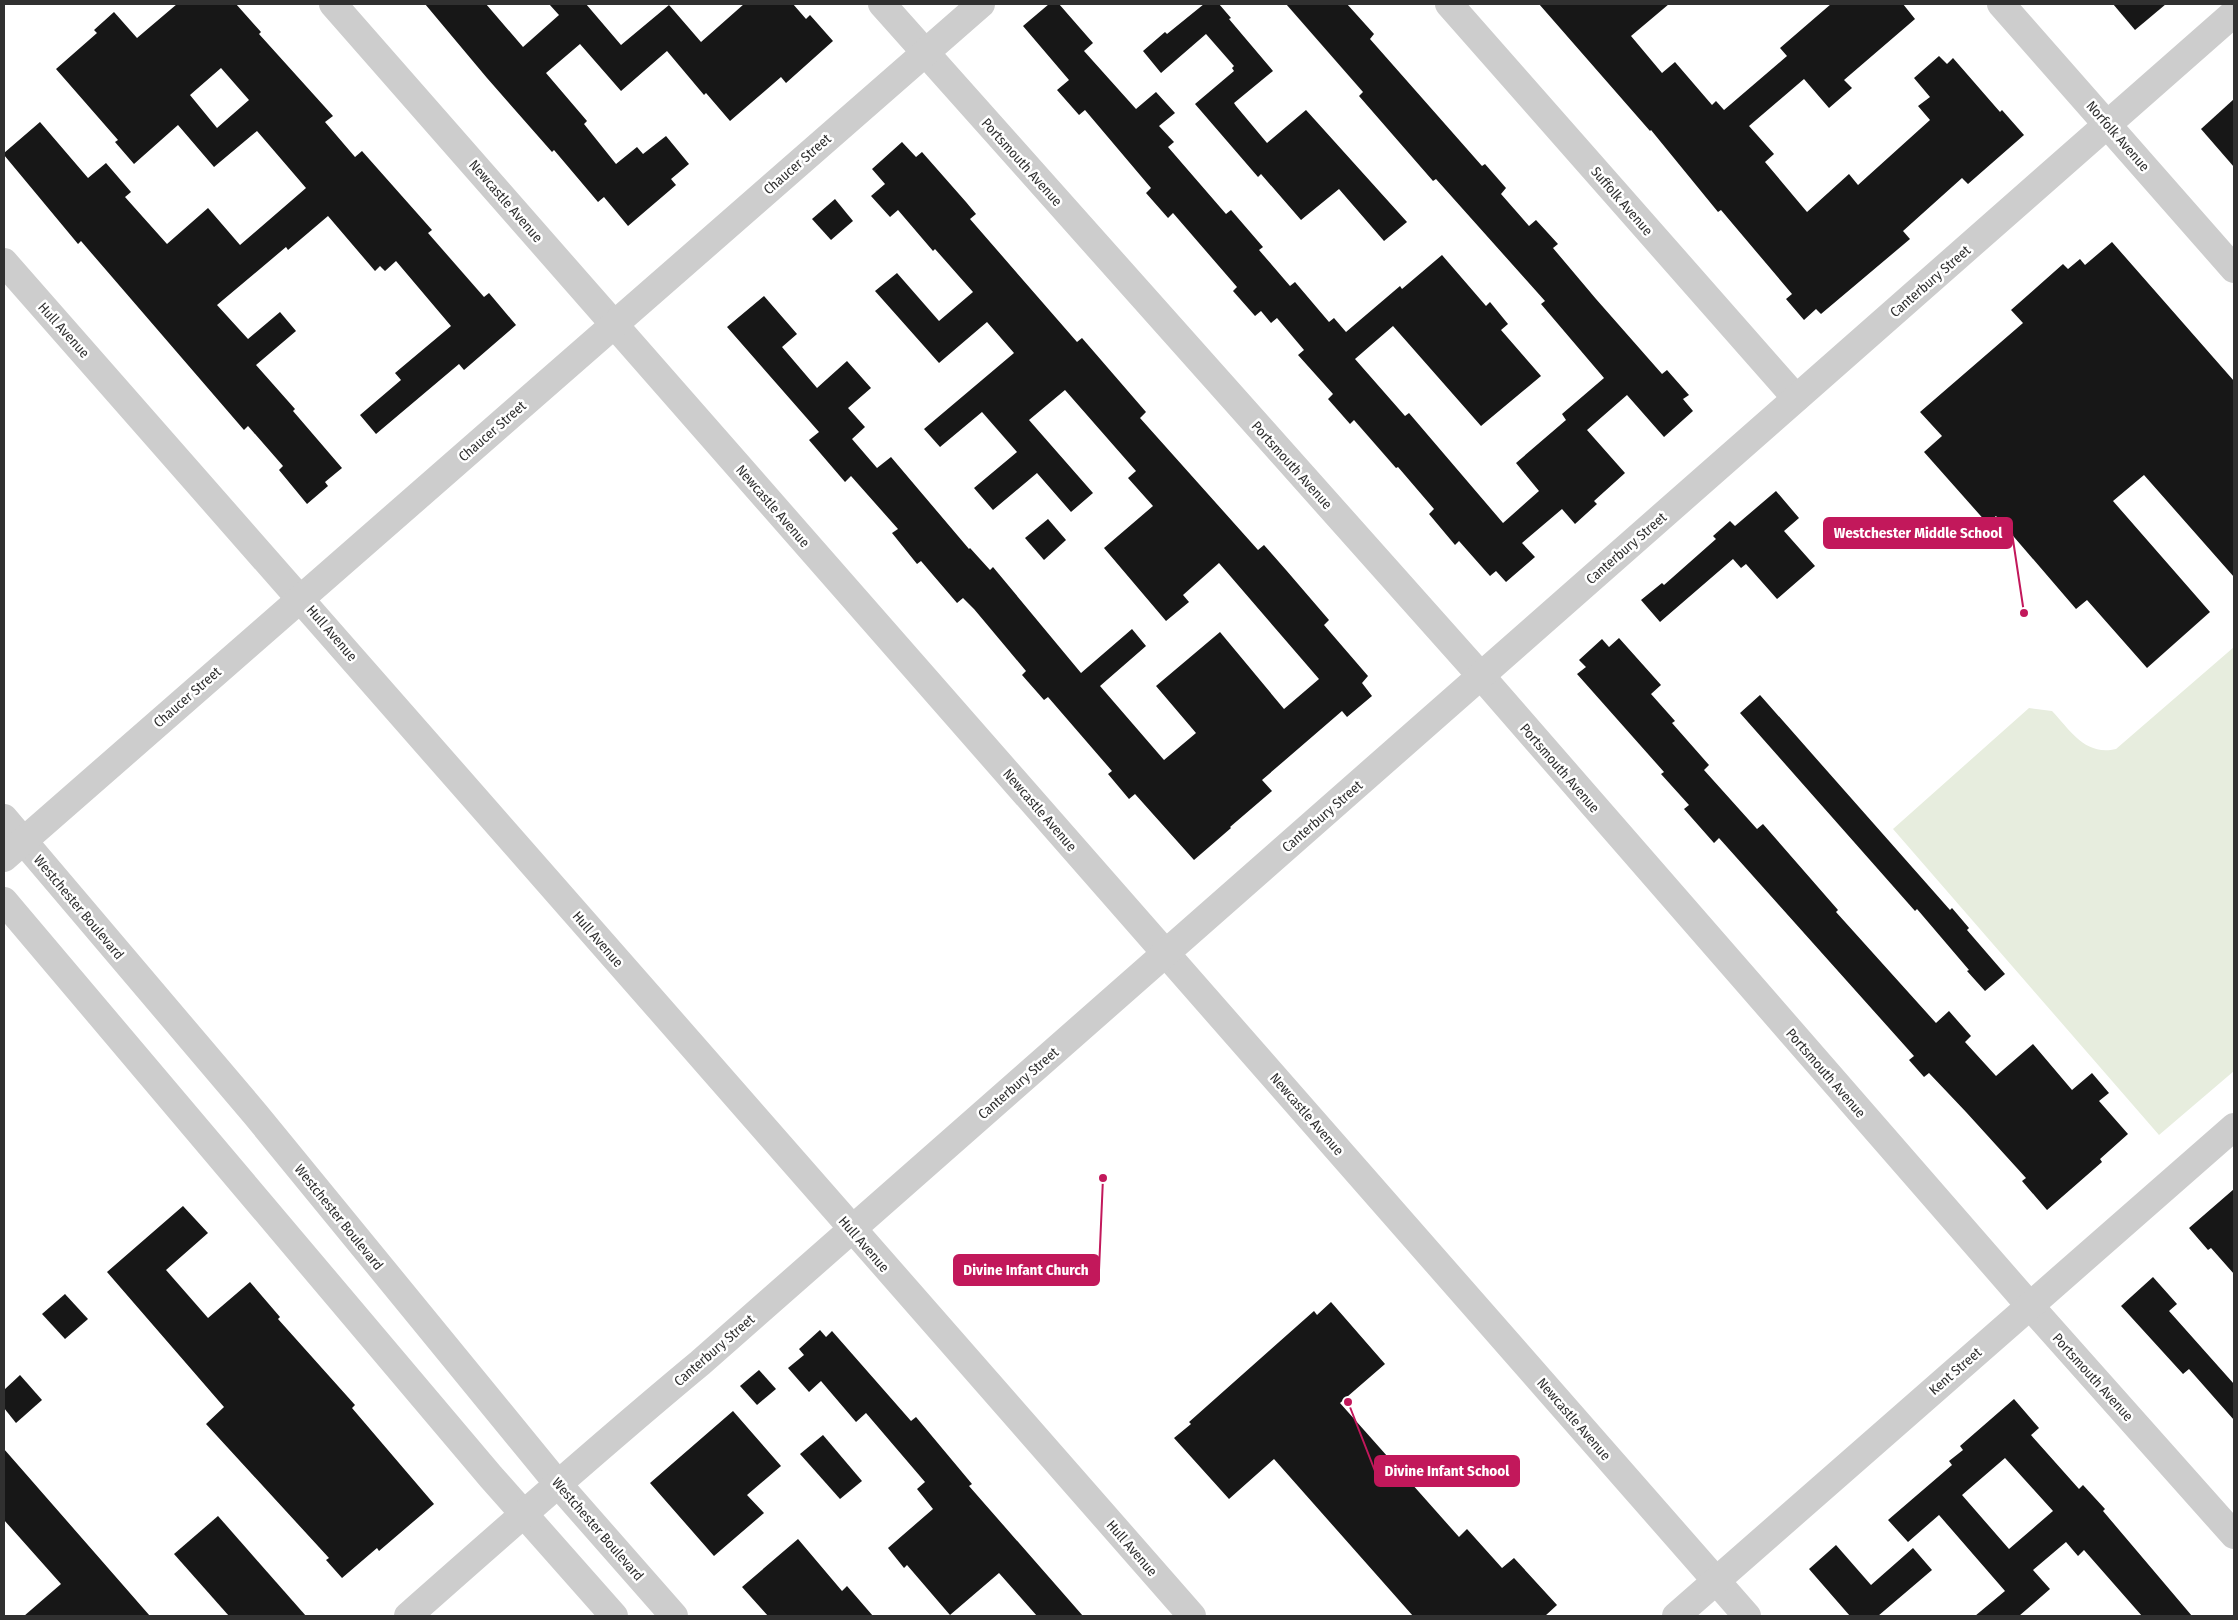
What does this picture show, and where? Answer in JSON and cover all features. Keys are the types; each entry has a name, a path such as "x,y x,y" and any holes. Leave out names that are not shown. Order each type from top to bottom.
{"street":[{"name":"Newcastle Avenue","path":"333,4 1747,1616"},
{"name":"Portsmouth Avenue","path":"882,4 1481,676 2030,1306 2234,1535"},
{"name":"Chaucer Street","path":"14,849 981,4"},
{"name":"Suffolk Avenue","path":"1449,4 1796,398"},
{"name":"Norfolk Avenue","path":"2001,4 2234,269"},
{"name":"Canterbury Street","path":"408,1616 590,1454 700,1363 2234,13"},
{"name":"Hull Avenue","path":"4,262 301,598 851,1230 1192,1616"},
{"name":"Westchester Boulevard","path":"4,818 14,849 256,1115 558,1484 674,1616"},
{"path":"4,901 523,1514 614,1616"},
{"name":"Kent Street","path":"1676,1616 2234,1126"}],"green space":[{"path":"2234,647 2234,1071 2159,1135 1893,829 2029,708 2052,711 2072,734 2087,745 2096,749 2116,749"}],"building":[{"path":"177,4 236,4 261,32 259,34 333,116 325,122 355,157 362,151 432,230 428,233 484,297 489,293 516,325 464,370 459,364 376,434 360,415 401,380 395,373 451,326 396,261 385,271 380,266 375,271 328,216 288,250 286,247 217,305 248,339 280,312 296,331 256,365 295,409 293,411 342,468 325,482 328,486 307,504 279,470 283,466 248,426 244,430 81,241 78,244 4,155 40,122 88,178 106,163 131,192 125,197 167,244 208,208 240,245 306,188 257,131 214,167 178,125 134,164 115,142 118,140 56,69 97,33 94,30 114,12 137,38","holes":["221,68 249,100 217,128 190,95"]},
{"path":"425,4 486,4 523,47 559,15 549,4 586,4 621,45 669,5 701,42 744,4 793,4 806,19 810,15 833,41 786,83 781,77 730,121 706,93 704,95 667,51 621,91 580,44 546,73 587,121 584,124 616,164 637,147 643,154 666,136 689,164 671,179 676,185 628,226 604,197 598,202 554,150 552,152"},
{"path":"1049,4 1059,4 1093,43 1084,51 1136,109 1156,92 1175,113 1159,126 1174,142 1168,147 1226,214 1231,210 1263,247 1259,250 1290,286 1295,282 1329,322 1334,318 1346,332 1400,286 1402,289 1442,255 1486,306 1490,302 1508,324 1501,330 1541,376 1481,426 1393,326 1355,359 1405,416 1409,413 1503,523 1539,491 1516,463 1566,420 1562,414 1604,378 1541,304 1545,301 1436,179 1433,181 1359,96 1363,92 1286,4 1347,4 1374,34 1370,39 1482,166 1485,164 1506,188 1501,194 1529,226 1536,220 1558,244 1553,248 1596,299 1662,374 1667,370 1689,395 1683,399 1693,411 1664,437 1627,395 1587,430 1625,473 1594,501 1597,504 1575,524 1562,509 1522,543 1535,557 1506,582 1496,571 1490,576 1459,541 1455,545 1429,514 1434,509 1398,467 1396,468 1354,420 1350,424 1328,399 1333,394 1298,355 1304,350 1277,318 1271,323 1261,311 1255,316 1233,291 1237,287 1173,213 1168,218 1146,193 1151,188 1085,110 1079,115 1057,90 1069,80 1023,26"},
{"path":"1204,4 1219,4 1231,18 1229,19 1273,71 1234,103 1267,143 1306,110 1407,222 1384,241 1339,189 1301,220 1261,174 1258,177 1195,104 1234,71 1232,68 1234,66 1206,34 1161,73 1143,51 1165,32 1167,34"},
{"path":"1539,4 1669,4 1631,36 1662,73 1675,62 1712,105 1716,101 1724,110 1787,56 1780,48 1831,4 1903,4 1915,19 1844,80 1852,88 1829,108 1804,79 1749,126 1774,154 1765,162 1807,212 1849,174 1858,185 1930,120 1918,106 1930,97 1914,78 1939,56 1947,64 1953,58 2000,112 2002,110 2024,135 1968,184 1962,178 1903,231 1910,239 1821,314 1816,309 1804,320 1786,299 1792,294 1721,210 1718,212 1651,130"},
{"path":"2113,4 2166,4 2135,30"},
{"path":"2234,99 2234,167 2201,129"},
{"path":"902,142 916,157 922,152 966,202 976,214 970,219 1077,342 1082,338 1146,412 1140,418 1258,550 1264,545 1286,570 1329,620 1324,625 1368,676 1362,683 1372,696 1347,717 1342,711 1262,780 1272,791 1194,860 1135,794 1129,799 1108,774 1112,771 1048,697 1044,700 1022,675 1026,671 974,609 963,598 957,603 921,561 917,564 892,533 898,529 851,476 845,482 809,440 819,432 727,327 764,296 797,334 782,347 817,388 847,361 871,388 848,408 865,427 852,439 877,468 891,457 969,549 990,570 993,567 1081,673 1132,629 1146,646 1100,686 1164,760 1196,733 1156,686 1220,632 1284,709 1319,679 1219,563 1183,595 1189,602 1166,621 1104,548 1153,506 1128,478 1136,471 1065,390 1029,420 1093,493 1071,512 1037,473 993,510 974,488 1017,452 982,412 940,447 924,429 1014,353 987,322 939,363 875,291 897,273 939,321 973,292 935,249 933,251 898,210 890,217 871,196 885,184 872,169"},
{"path":"835,199 853,221 831,240 812,219"},
{"path":"2112,242 2234,381 2234,577 2144,475 2113,501 2210,612 2147,668 2087,600 2076,609 1996,516 1987,523 1924,452 1942,436 1920,412 2023,323 2011,310 2063,264 2068,269 2080,259 2085,265"},
{"path":"1776,491 1799,518 1784,531 1815,566 1777,599 1746,564 1741,568 1733,559 1660,622 1641,600 1662,583 1664,585 1716,539 1713,536 1730,521 1735,526"},
{"path":"1048,519 1066,540 1044,560 1025,538"},
{"path":"1619,638 1661,685 1651,694 1675,721 1672,723 1709,765 1704,770 1757,829 1763,824 1838,910 1836,912 1936,1023 1949,1011 1971,1036 1965,1042 1996,1076 2033,1044 2072,1090 2092,1073 2109,1093 2099,1101 2128,1134 2100,1159 2102,1162 2047,1210 2022,1181 2026,1178 1929,1073 1924,1077 1909,1060 1914,1056 1719,838 1714,843 1684,809 1689,805 1661,774 1664,772 1577,674 1586,667 1579,660 1602,639 1609,647"},
{"path":"1760,695 1950,910 1952,908 1969,928 1967,930 2005,974 1985,991 1917,909 1915,911 1740,713"},
{"path":"2234,1189 2234,1274 2211,1248 2208,1250 2189,1228"},
{"path":"183,1206 208,1233 166,1270 208,1318 250,1282 280,1317 278,1319 355,1405 352,1408 434,1504 379,1551 377,1548 342,1578 326,1560 329,1558 206,1424 224,1407 107,1272"},
{"path":"2153,1277 2177,1304 2169,1311 2234,1384 2234,1420 2189,1369 2183,1374 2121,1306"},
{"path":"65,1294 88,1319 65,1339 42,1314"},
{"path":"1331,1302 1385,1364 1340,1403 1459,1537 1467,1529 1502,1568 1514,1558 1557,1605 1545,1616 1413,1616 1274,1459 1229,1499 1174,1438 1191,1424 1189,1422 1314,1311 1317,1315"},
{"path":"820,1330 826,1337 832,1331 911,1421 916,1417 972,1484 969,1486 1083,1616 1037,1616 999,1573 950,1615 907,1565 904,1568 888,1548 933,1509 917,1489 925,1482 866,1413 856,1422 821,1381 809,1392 788,1368 804,1355 799,1349"},
{"path":"759,1370 776,1389 757,1405 740,1386"},
{"path":"20,1375 42,1400 16,1423 4,1408 4,1390"},
{"path":"2014,1399 2039,1428 2031,1435 2079,1489 2083,1485 2105,1509 2103,1511 2192,1616 2142,1616 2084,1550 2078,1556 2066,1542 2033,1570 2050,1589 2019,1616 1975,1616 2005,1591 1939,1515 1908,1542 1888,1520 1952,1465 1949,1461 1963,1450 1960,1446","holes":["2005,1458 2053,1511 2009,1549 1962,1495"]},
{"path":"733,1411 781,1466 747,1495 764,1513 714,1556 650,1483"},
{"path":"823,1435 862,1481 840,1499 800,1454"},
{"path":"4,1449 150,1616 24,1616 61,1584 4,1520"},
{"path":"218,1516 306,1616 229,1616 174,1554"},
{"path":"798,1539 842,1591 847,1586 873,1616 768,1616 742,1587"},
{"path":"1836,1545 1871,1585 1913,1548 1932,1570 1878,1616 1850,1616 1809,1569"}],"place":[{"name":"Westchester Middle School","path":"2024,613"},
{"name":"Divine Infant Church","path":"1103,1178"},
{"name":"Divine Infant School","path":"1348,1402"}]}
